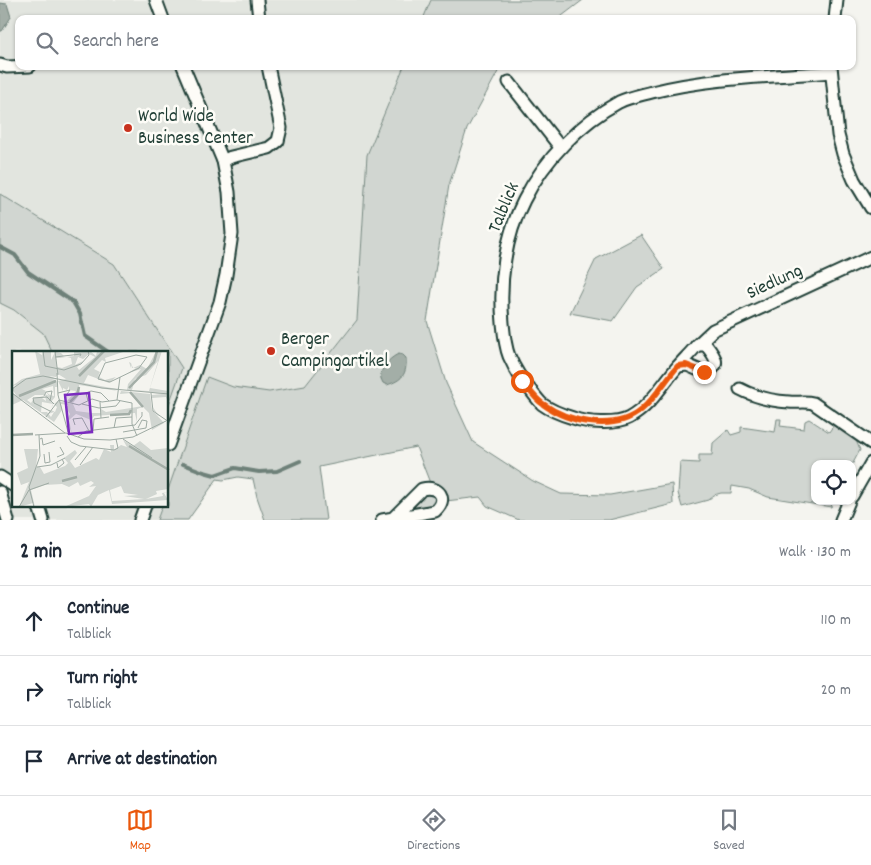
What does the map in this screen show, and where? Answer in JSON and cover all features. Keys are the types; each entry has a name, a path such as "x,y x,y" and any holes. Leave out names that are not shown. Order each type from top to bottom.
{"street":[{"path":"156,0 162,15"},
{"path":"257,0 259,15"},
{"path":"835,15 837,0"},
{"path":"0,65 15,67"},
{"path":"169,442 220,302 232,234 230,192 223,161 185,70"},
{"path":"223,161 231,157 269,148 278,141 280,128 269,70"},
{"name":"Talblick","path":"697,346 678,366 656,395 639,412 628,419 582,422 542,404 522,381 514,368 505,344 501,287 508,244 516,215 535,180 560,147 589,122 619,102 679,85 822,70"},
{"path":"832,70 838,135 843,154 854,180 871,208"},
{"path":"509,82 560,147"},
{"name":"Siedlung","path":"697,346 713,330 871,258"},
{"path":"678,366 686,365 704,372 712,369 715,364 715,357 706,345 697,346"},
{"path":"740,389 752,395 777,401 813,403 871,442"},
{"path":"856,489 871,463"},
{"path":"0,478 12,485"},
{"path":"0,492 8,520"},
{"path":"841,520 847,505"},
{"path":"140,520 144,508"}],"shaded area":[{"path":"0,0 431,0 425,15 15,15 15,70 402,70 367,155 357,320 305,386 269,392 233,387 207,377 169,487 169,404 182,368 114,264 0,194"},
{"path":"431,0 583,0 563,15 425,15"},
{"path":"0,3 7,4 11,17 2,31 0,31"},
{"path":"402,70 499,70 467,129 449,185 427,321 446,383 473,442 533,481 561,494 610,495 672,484 673,504 609,520 519,520 487,506 480,497 446,501 430,483 416,447 319,467 326,520 265,520 253,479 238,477 223,480 217,479 188,520 157,520 161,508 169,508 169,487 207,377 233,387 269,392 305,386 357,320 367,155"},
{"path":"0,194 114,264 182,368 169,404 169,351 52,351 43,333 14,310 0,303"},
{"path":"641,235 664,269 637,287 613,321 570,313 596,259"},
{"path":"0,303 14,310 43,333 52,351 12,351 12,508 161,508 157,520 0,520"},
{"path":"399,354 406,358 406,369 400,379 387,385 381,379 383,368 393,357"},
{"path":"777,419 781,419 780,426 804,429 805,421 809,419 829,432 835,423 855,438 860,450 855,460 811,460 811,504 768,497 749,489 732,486 731,493 714,495 708,500 682,507 678,493 680,462 699,463 699,455 712,455 713,443 728,430 731,435 741,432 741,427 775,432"},
{"path":"427,493 434,496 431,505 412,508 424,494"}],"waterway":[{"path":"0,247 15,255 28,272 73,302 80,314 85,336 107,351"},
{"path":"183,464 215,475 235,468 259,472 277,471 300,461"}],"place":[{"name":"World Wide Business Center","path":"128,128"},
{"name":"Berger Campingartikel","path":"271,351"}],"route":[{"path":"522,381 542,404 563,415 582,422 604,422 628,419 639,412 656,395 678,366 686,365 704,372"}]}
